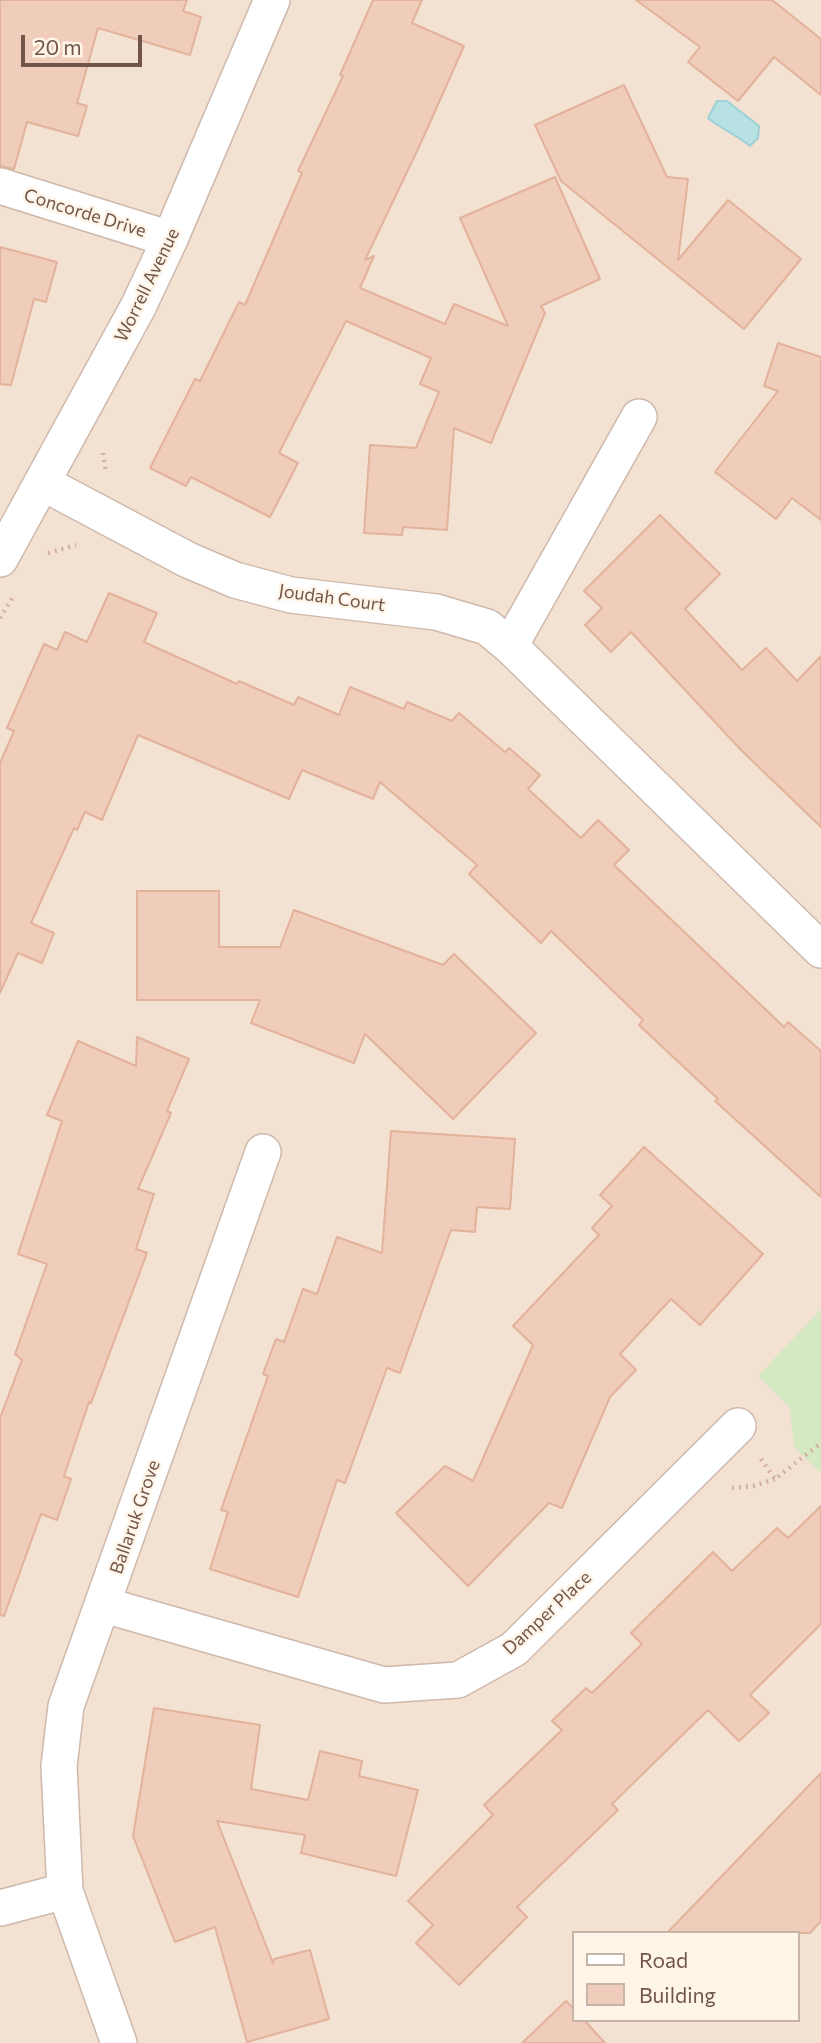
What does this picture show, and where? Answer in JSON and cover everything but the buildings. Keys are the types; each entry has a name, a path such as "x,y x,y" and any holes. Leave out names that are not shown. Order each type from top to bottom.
{"street":[{"name":"Worrell Avenue","path":"10,573 43,483 138,307 170,239 272,0"},
{"name":"Concorde Drive","path":"0,186 170,239"},
{"path":"510,646 639,417"},
{"name":"Joudah Court","path":"43,483 188,560 235,580 291,595 436,612 487,628 510,646 816,935"},
{"name":"Ballaruk Grove","path":"119,2043 65,1891 59,1766 66,1706 263,1152"},
{"name":"Damper Place","path":"104,1605 384,1685 457,1680 514,1649 738,1426"},
{"path":"0,1908 65,1891"}],"path":[{"path":"40,560 48,553 72,545 85,546"},
{"path":"0,617 10,573"},
{"path":"738,1426 775,1479"},
{"path":"723,1489 752,1486 775,1479 821,1443"}],"shaded area":[{"path":"0,0 821,0 821,2043 0,2043"}],"green space":[{"path":"821,1309 821,1473 794,1447 790,1408 758,1376"}],"water":[{"path":"717,101 727,101 759,126 758,138 750,146 708,118"}]}
